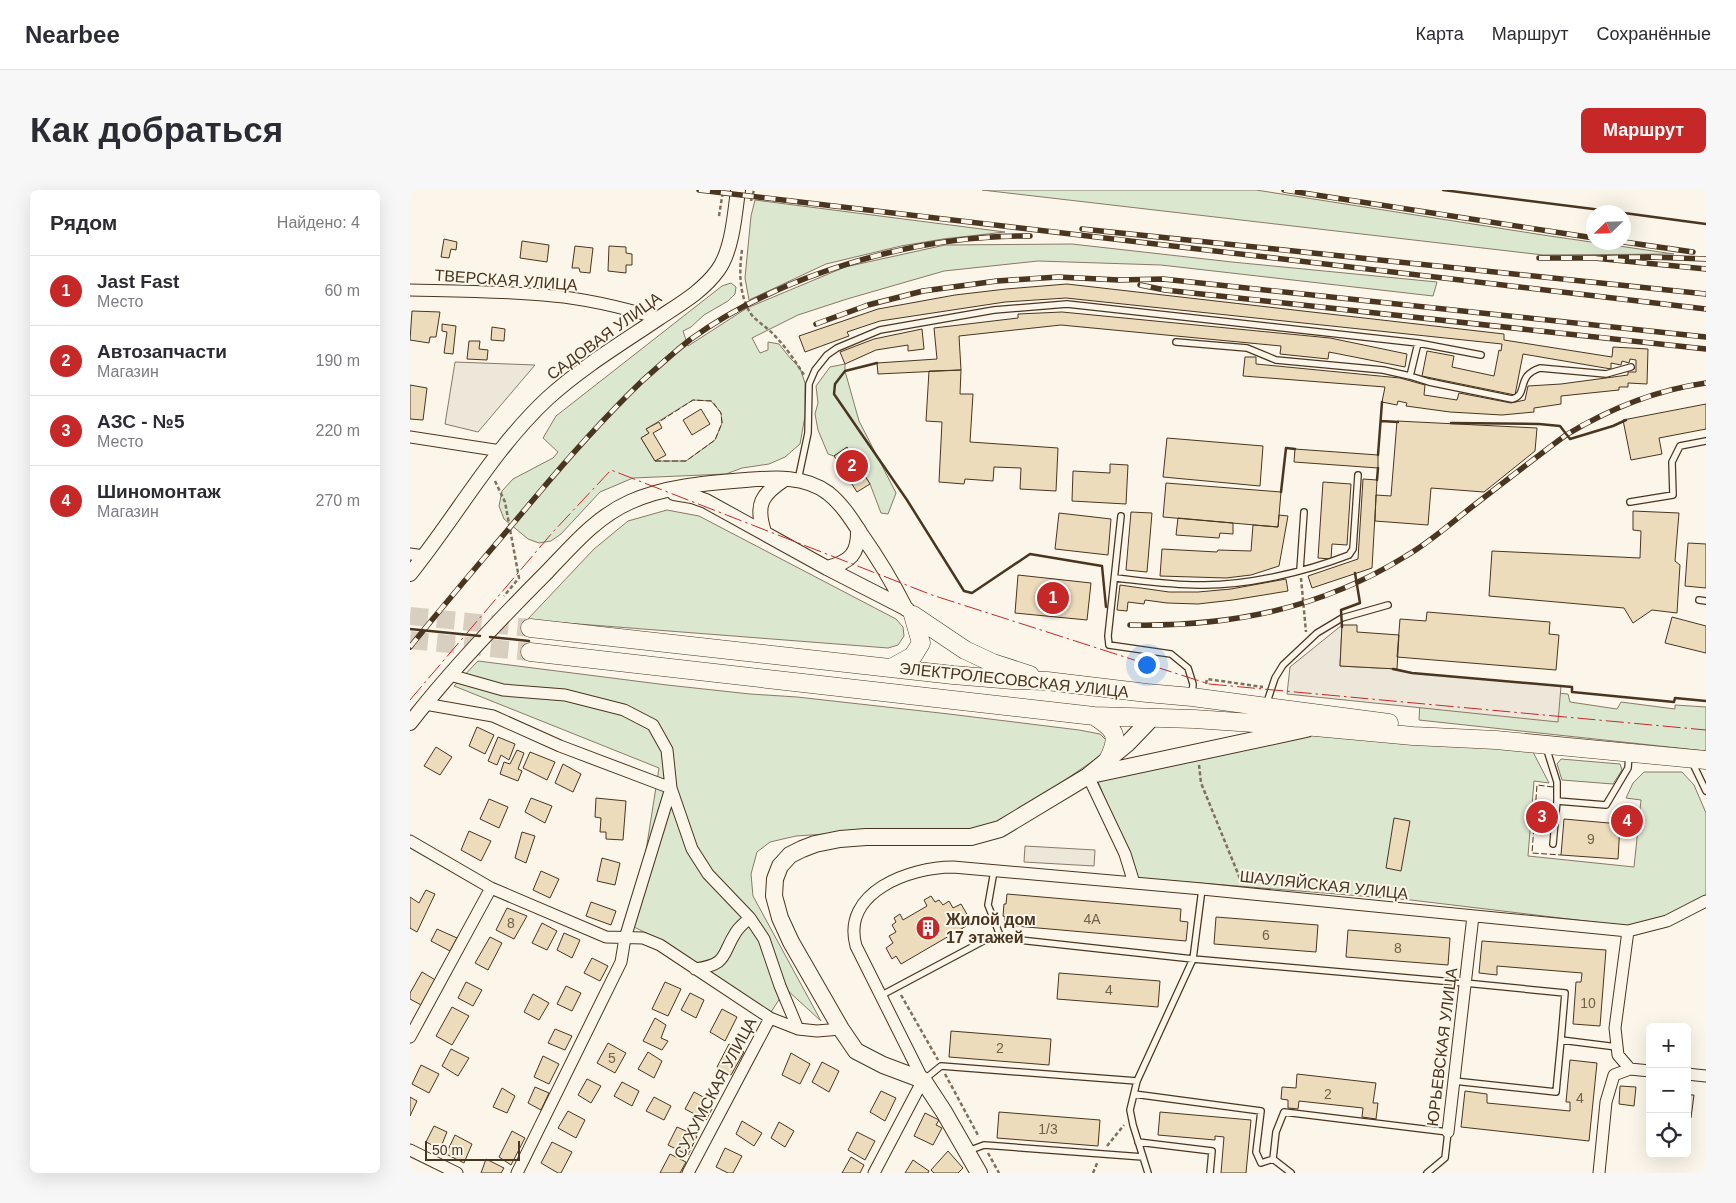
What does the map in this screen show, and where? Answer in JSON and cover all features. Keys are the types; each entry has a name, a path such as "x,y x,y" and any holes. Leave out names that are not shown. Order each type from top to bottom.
{"main road":[{"path":"891,668 913,656 921,643 909,612"},
{"path":"909,612 965,650 993,663 1047,681"},
{"name":"ЭЛЕКТРОЛЕСОВСКАЯ УЛИЦА","path":"530,628 891,668 1013,680 1047,681 1198,697 1413,726 1496,740"},
{"name":"ЭЛЕКТРОЛЕСОВСКАЯ УЛИЦА","path":"530,652 1094,716 1194,719 1315,727 1413,736 1496,740 1700,759"},
{"path":"978,1173 944,1112 923,1080 883,1065 856,1050 841,1029 791,942 780,918 774,896 775,879 780,866 790,856 815,844 840,839 866,837 971,837 1000,829 1088,776 1108,760 1152,718 1156,694"},
{"path":"1094,716 1108,725 1114,736 1115,746 1108,760"},
{"path":"1088,776 1315,727"}],"street":[{"name":"САДОВАЯ УЛИЦА","path":"410,574 488,468 522,426 548,398 581,371 696,293 718,270 726,256 738,190"},
{"name":"ТВЕРСКАЯ УЛИЦА","path":"410,290 554,296 618,306 658,318"},
{"path":"410,437 502,451"},
{"path":"764,532 759,518 760,506 764,496 771,488 791,479"},
{"path":"410,723 450,675 527,590 590,528 617,509 658,492 688,486 791,479 819,488 828,493 839,504 858,529 909,612"},
{"path":"658,492 692,496 713,504 909,612"},
{"path":"827,568 847,560 854,552 859,543 858,529"},
{"path":"410,554 424,556"},
{"path":"450,675 503,690 564,695 624,710 653,725 667,750 670,788 692,849 708,874 750,918 764,939 780,986 798,1029"},
{"path":"425,704 493,716 560,746 670,788"},
{"path":"1088,776 1125,854 1134,883"},
{"path":"517,1173 621,962 625,938 670,788"},
{"path":"410,841 492,888 606,937 643,938 660,946 770,1018 798,1029 841,1029"},
{"name":"ШАУЛЯЙСКАЯ УЛИЦА","path":"923,1080 856,946 853,933 857,914 869,897 880,888 918,870 952,867 1202,889 1628,931 1667,921 1706,901"},
{"path":"410,1037 492,888"},
{"name":"ЮРЬЕВСКАЯ УЛИЦА","path":"1448,1132 1473,916"},
{"path":"695,969 718,963 725,956 736,933 750,918"},
{"path":"1628,931 1615,1028 1618,1055 1630,1069"},
{"name":"СУХУМСКАЯ УЛИЦА","path":"688,1173 770,1018"},
{"path":"1599,1173 1606,1102 1614,1075 1630,1069 1646,1071"},
{"path":"1691,1074 1706,1076"},
{"path":"874,1173 923,1080"},
{"path":"410,1150 457,1173"}],"lane":[{"path":"791,479 808,433 809,384 815,370 827,355 837,348 880,330 994,310 1066,304 1418,343 1481,355"},
{"path":"1176,342 1247,348 1276,360 1383,370 1429,382 1512,399 1520,394 1526,376 1533,370 1540,368 1606,374 1631,367"},
{"path":"1410,376 1418,343"},
{"path":"1630,502 1673,495 1672,462 1680,446 1706,441"},
{"path":"1116,578 1170,585 1201,586 1251,581 1300,570 1349,555 1353,549 1358,475"},
{"path":"1300,570 1304,512"},
{"path":"1121,516 1116,578 1108,636 1110,645 1171,654 1188,668 1198,697"},
{"path":"1699,600 1706,601"},
{"path":"1265,707 1275,678 1283,665 1307,641 1330,624 1342,618 1388,605"},
{"path":"1545,745 1556,782 1557,801 1553,844"},
{"path":"1557,801 1606,805 1628,768 1629,753"},
{"path":"1700,759 1694,766 1706,791"},
{"path":"994,871 988,905 1001,938"},
{"path":"1148,1173 1130,1110 1137,1081 1193,959 1202,889"},
{"path":"882,996 987,939 1001,938 1193,959 1565,993 1556,1092 1454,1081"},
{"path":"1561,1040 1617,1047"},
{"path":"923,1080 940,1066 1137,1081"},
{"path":"1134,1094 1260,1111 1256,1152 1262,1162 1273,1159"},
{"path":"1273,1159 1276,1132 1284,1112 1448,1132"},
{"name":"ЮРЬЕВСКАЯ УЛИЦА","path":"1427,1173 1445,1158 1448,1132"},
{"path":"1138,1142 1212,1151 1210,1173"},
{"path":"966,1151 984,1145 1143,1157"},
{"path":"1273,1159 1291,1173"}],"path":[{"path":"719,216 724,190"},
{"path":"750,205 754,190"},
{"path":"742,247 740,264 742,293 747,305 752,315 774,334 790,352 809,384"},
{"path":"488,468 505,502 519,578 501,599"},
{"path":"1300,570 1307,641"},
{"path":"1198,697 1207,679 1272,688"},
{"path":"1200,752 1199,769 1201,783 1246,894"},
{"path":"897,987 999,1173"},
{"path":"1093,1173 1101,1154 1131,1116"}],"green space":[{"path":"982,190 1256,190 1586,241 1586,250 1631,250 1631,248 1674,254 1543,255"},
{"path":"755,200 1005,232 901,246 826,264 749,300 745,278 751,216"},
{"path":"1072,244 1437,282 1433,296 1161,265 1038,261 944,271 798,315 752,338 760,353 768,350 768,342 779,344 800,368 805,383 805,416 800,444 785,457 769,464 742,468 726,474 633,478 600,492 561,534 551,541 539,543 528,539 504,519 499,506 502,491 513,479 553,458 558,452 543,438 556,416 722,286 731,283 736,287 735,294 728,301 704,315 691,327 683,331 688,346 747,308 845,267 945,245","holes":["693,400 711,401 721,413 722,423 715,440 686,461 655,461 641,438 649,433 646,429"]},
{"path":"845,364 845,371 859,421 896,493 888,514 881,513 870,484 847,448 834,456 828,454 818,430 815,414 818,403 816,386 830,367"},
{"path":"667,510 699,516 896,619 903,627 904,636 898,645 888,648 527,620 594,549 628,521"},
{"path":"478,661 667,685 797,697 1079,730 1100,734 1106,740 1107,747 1103,754 1011,817 978,829 796,836 770,842 757,852 751,874 753,896 821,1021 786,989 771,1012 650,935 634,927 659,768 454,686"},
{"path":"1421,681 1568,694 1570,702 1617,709 1621,702 1675,709 1675,705 1706,707 1706,751 1419,720"},
{"path":"1306,735 1532,750 1549,783 1534,781 1528,856 1634,867 1641,800 1626,798 1633,783 1644,772 1682,772 1694,785 1706,813 1706,895 1665,918 1627,926 1411,900 1137,878 1097,779"},
{"path":"1561,759 1620,764 1622,770 1613,784 1562,780 1557,764"}],"shaded area":[{"path":"455,362 535,365 478,432 445,424"},
{"path":"1342,625 1340,666 1397,669 1412,673 1561,686 1558,722 1287,694 1290,667"},
{"path":"1025,846 1095,850 1094,866 1024,862"}],"building":[{"path":"444,239 457,242 456,250 451,249 449,258 441,257"},
{"path":"522,241 549,245 547,262 520,258"},
{"path":"575,246 593,248 590,273 580,272 579,268 572,268"},
{"path":"609,246 626,247 626,253 632,254 632,265 626,265 626,273 608,271"},
{"path":"1067,284 1504,334 1504,340 1612,357 1613,347 1648,349 1647,384 1628,383 1628,387 1619,387 1619,390 1561,396 1561,404 1534,408 1534,412 1502,415 1450,412 1406,406 1407,403 1398,401 1397,405 1382,402 1385,387 1243,376 1245,357 1256,357 1256,364 1400,378 1425,385 1424,395 1457,400 1459,393 1511,403 1525,400 1528,386 1561,384 1628,375 1628,372 1636,372 1636,360 1630,359 1629,363 1622,361 1621,365 1611,363 1611,369 1523,354 1515,395 1422,376 1427,351 1454,356 1452,367 1494,376 1502,344 1066,298 1005,302 880,321 847,332 849,336 805,352 799,336 878,309 955,295"},
{"path":"412,311 440,312 436,337 430,337 429,343 410,340"},
{"path":"1062,312 1330,338 1407,354 1405,367 1329,352 1328,359 1280,354 1281,346 1061,325 959,336 961,370 878,374 877,363 937,359 934,328 1018,318 1018,314"},
{"path":"442,324 456,326 453,354 444,353 447,332 442,331"},
{"path":"492,327 505,329 504,341 491,340"},
{"path":"922,329 924,349 908,351 908,345 876,350 845,364 840,352 874,339"},
{"path":"469,341 480,341 479,349 488,350 487,360 467,359"},
{"path":"961,370 960,394 973,394 970,442 1058,448 1056,491 1020,489 1021,468 994,467 993,481 965,479 964,484 939,482 942,422 926,421 929,371"},
{"path":"410,385 427,388 423,420 410,419"},
{"path":"1706,404 1706,429 1659,438 1662,454 1631,460 1623,420"},
{"path":"701,409 710,424 692,435 683,420"},
{"path":"1397,421 1537,428 1535,451 1484,492 1431,488 1428,525 1375,521 1376,495 1391,496"},
{"path":"659,422 662,428 653,433 666,455 655,461 641,438 649,433 646,429"},
{"path":"1167,438 1263,446 1260,486 1163,477"},
{"path":"847,447 870,484 857,492 834,456"},
{"path":"1295,449 1378,455 1378,468 1294,462"},
{"path":"1110,464 1128,465 1126,504 1072,501 1073,471 1110,473"},
{"path":"1363,479 1377,480 1372,568 1312,588 1308,576 1358,559"},
{"path":"1323,482 1351,484 1347,545 1332,544 1331,559 1318,558"},
{"path":"1166,483 1281,492 1278,527 1163,517"},
{"path":"1633,511 1679,513 1675,561 1680,565 1677,613 1652,610 1633,623 1624,608 1489,596 1492,551 1640,558 1641,531 1633,530"},
{"path":"1131,512 1152,513 1147,572 1126,570"},
{"path":"1059,513 1111,519 1108,555 1055,549"},
{"path":"1279,515 1288,516 1279,566 1251,575 1226,578 1160,576 1162,549 1217,552 1218,550 1251,551 1253,525 1278,527"},
{"path":"1178,518 1233,523 1233,534 1220,533 1219,538 1176,535"},
{"path":"1688,543 1706,544 1706,588 1685,586"},
{"path":"1018,575 1091,583 1087,620 1015,613"},
{"path":"1286,579 1288,591 1198,604 1145,600 1144,604 1128,602 1127,611 1117,610 1120,585 1169,592 1198,592 1231,589"},
{"path":"1427,612 1550,622 1549,634 1559,635 1556,670 1397,657 1400,619 1426,621"},
{"path":"1672,617 1706,626 1706,653 1665,643"},
{"path":"1342,625 1357,625 1357,632 1399,635 1397,669 1340,666"},
{"path":"477,727 494,735 485,754 469,746"},
{"path":"498,737 515,744 509,760 501,755 497,765 488,761"},
{"path":"436,747 452,757 440,775 424,766"},
{"path":"517,750 524,753 518,769 522,771 518,781 500,774 504,762 510,764"},
{"path":"530,752 555,762 547,780 523,768"},
{"path":"563,764 581,774 573,792 555,783"},
{"path":"531,798 552,806 545,823 525,812"},
{"path":"596,798 626,801 623,840 606,839 606,832 600,832 601,818 595,817"},
{"path":"489,799 508,807 499,828 480,819"},
{"path":"1537,811 1547,811 1547,823 1537,822"},
{"path":"1623,817 1635,818 1634,827 1622,825"},
{"path":"1394,818 1410,821 1401,871 1386,868"},
{"path":"1564,819 1620,824 1618,859 1561,855"},
{"path":"469,831 491,841 481,861 461,850"},
{"path":"522,832 535,836 526,863 515,858"},
{"path":"602,858 620,863 615,885 597,881"},
{"path":"541,871 559,879 550,898 533,890"},
{"path":"426,890 435,894 417,932 410,928 410,897 419,903"},
{"path":"1007,894 1181,909 1180,921 1188,922 1186,941 1004,925 1004,904 1006,904"},
{"name":"Жилой дом 17 этажей","path":"931,896 935,902 939,900 943,905 949,901 953,908 961,904 968,916 964,918 968,925 901,964 896,956 892,959 886,948 893,943 889,936 896,932 892,925 896,922 894,918 900,914 903,920 927,906 924,900"},
{"path":"591,902 616,911 611,925 586,916"},
{"path":"507,908 527,916 514,939 496,930"},
{"path":"1216,917 1318,925 1316,952 1214,944"},
{"path":"542,923 557,931 547,950 532,943"},
{"path":"437,929 457,938 450,951 431,941"},
{"path":"1348,930 1450,938 1448,965 1346,957"},
{"path":"564,933 580,940 572,958 557,950"},
{"path":"490,937 502,943 488,970 475,963"},
{"path":"1482,941 1606,950 1600,1026 1573,1024 1576,982 1581,982 1582,973 1497,966 1497,975 1479,973"},
{"path":"592,958 608,966 600,981 584,973"},
{"path":"422,972 437,981 423,1006 410,999 410,993"},
{"path":"1059,973 1160,981 1158,1007 1057,999"},
{"path":"466,982 482,990 473,1006 458,998"},
{"path":"665,982 681,989 668,1016 652,1009"},
{"path":"566,986 581,993 572,1011 557,1004"},
{"path":"690,993 704,1000 696,1018 681,1010"},
{"path":"533,994 549,1003 539,1020 524,1012"},
{"path":"452,1007 469,1016 452,1045 436,1036"},
{"path":"722,1009 737,1017 725,1041 710,1032"},
{"path":"655,1018 666,1025 661,1038 668,1041 662,1050 643,1041"},
{"path":"555,1029 572,1036 565,1050 548,1043"},
{"path":"951,1031 1051,1039 1049,1065 949,1057"},
{"path":"608,1043 626,1053 615,1073 597,1063"},
{"path":"729,1044 744,1052 731,1075 717,1067"},
{"path":"451,1049 469,1058 458,1076 442,1066"},
{"path":"648,1052 662,1061 654,1078 638,1069"},
{"path":"791,1053 810,1064 800,1084 782,1075"},
{"path":"543,1056 559,1064 549,1084 534,1077"},
{"path":"1570,1060 1597,1063 1589,1141 1461,1127 1465,1091 1487,1094 1487,1103 1570,1111 1570,1102 1566,1102"},
{"path":"822,1062 839,1071 829,1092 812,1082"},
{"path":"421,1065 439,1074 429,1093 412,1084"},
{"path":"1297,1074 1376,1083 1373,1103 1378,1103 1376,1119 1362,1117 1363,1108 1299,1101 1298,1109 1288,1108 1288,1100 1281,1099 1282,1087 1296,1088"},
{"path":"587,1079 601,1086 591,1103 578,1095"},
{"path":"622,1082 639,1091 632,1106 614,1096"},
{"path":"1620,1086 1636,1087 1634,1106 1619,1104"},
{"path":"535,1087 549,1093 541,1110 528,1103"},
{"path":"502,1088 515,1096 507,1113 493,1107"},
{"path":"881,1091 896,1098 885,1121 870,1112"},
{"path":"694,1092 705,1098 702,1105 712,1109 706,1120 685,1109"},
{"path":"1691,1095 1694,1095 1691,1118"},
{"path":"410,1097 417,1101 410,1116"},
{"path":"654,1097 671,1106 664,1120 646,1111"},
{"path":"568,1111 585,1120 576,1138 558,1128"},
{"path":"999,1112 1100,1120 1098,1146 997,1138"},
{"path":"1160,1112 1251,1120 1246,1173 1221,1173 1224,1137 1215,1136 1215,1140 1158,1135"},
{"path":"925,1113 939,1120 936,1125 942,1128 933,1145 914,1136"},
{"path":"742,1121 762,1133 754,1146 736,1134"},
{"path":"779,1122 794,1131 785,1147 771,1138"},
{"path":"434,1126 447,1132 440,1149 426,1142"},
{"path":"677,1127 697,1136 688,1155 668,1145"},
{"path":"512,1131 525,1138 511,1165 499,1157"},
{"path":"857,1132 875,1141 865,1160 848,1150"},
{"path":"455,1135 472,1144 464,1163 446,1154"},
{"path":"552,1142 572,1152 561,1173 541,1163"},
{"path":"725,1148 742,1156 733,1173 728,1173 716,1167"},
{"path":"948,1151 963,1168 958,1173 934,1173 931,1170"},
{"path":"670,1154 686,1162 680,1173 660,1173"},
{"path":"851,1157 864,1165 860,1173 842,1173"},
{"path":"486,1159 504,1168 501,1173 481,1173"},
{"path":"913,1160 929,1171 928,1173 905,1173"}],"tunnel":[{"path":"410,616 530,628"},
{"path":"410,640 530,652"}],"railway":[{"path":"699,190 1706,309"},
{"path":"1284,190 1586,237"},
{"path":"1082,229 1706,294"},
{"path":"410,647 546,484 586,440 641,382 691,339 727,316 767,295 809,277 853,262 942,242 987,237 1030,236"},
{"path":"1631,243 1693,252"},
{"path":"1539,258 1594,258"},
{"path":"1706,259 1594,258 1706,269"},
{"path":"816,324 868,305 923,291 997,281 1058,277 1119,280 1163,279 1706,337"},
{"path":"1140,285 1165,290 1706,349"},
{"path":"1130,625 1203,623 1238,618 1307,602 1341,589 1374,574 1424,545 1566,435 1599,417 1633,402 1669,390 1706,383"}],"fence":[{"path":"655,461 686,461 715,440 722,423 721,413 712,401 693,400 659,422"},
{"path":"1553,787 1537,785 1532,853 1561,855"}],"wall":[{"path":"1443,190 1586,208"},
{"path":"1631,214 1706,224"},
{"path":"877,363 845,371 835,384 834,394 907,500 964,591 972,593 1030,554 1102,566 1106,607"},
{"path":"1378,455 1382,402"},
{"path":"1451,423 1560,426 1570,439 1613,426 1626,420"},
{"path":"1381,421 1398,422"},
{"path":"1281,492 1286,448 1295,449"},
{"path":"1377,480 1378,468"},
{"path":"1342,627 1341,610 1360,603 1355,573"},
{"path":"410,629 480,636"},
{"path":"490,637 529,641"},
{"path":"1393,669 1412,673 1572,687 1572,692 1674,702 1675,698 1706,701"}],"power":[{"path":"410,700 552,533 611,470 932,595 1209,684 1706,730"}],"place":[{"name":"Автозапчасти","path":"852,466"},
{"name":"Jast Fast","path":"1053,598"},
{"name":"АЗС - №5","path":"1542,817"},
{"name":"Шиномонтаж","path":"1627,821"},
{"name":"Жилой дом 17 этажей","path":"928,928"}]}
